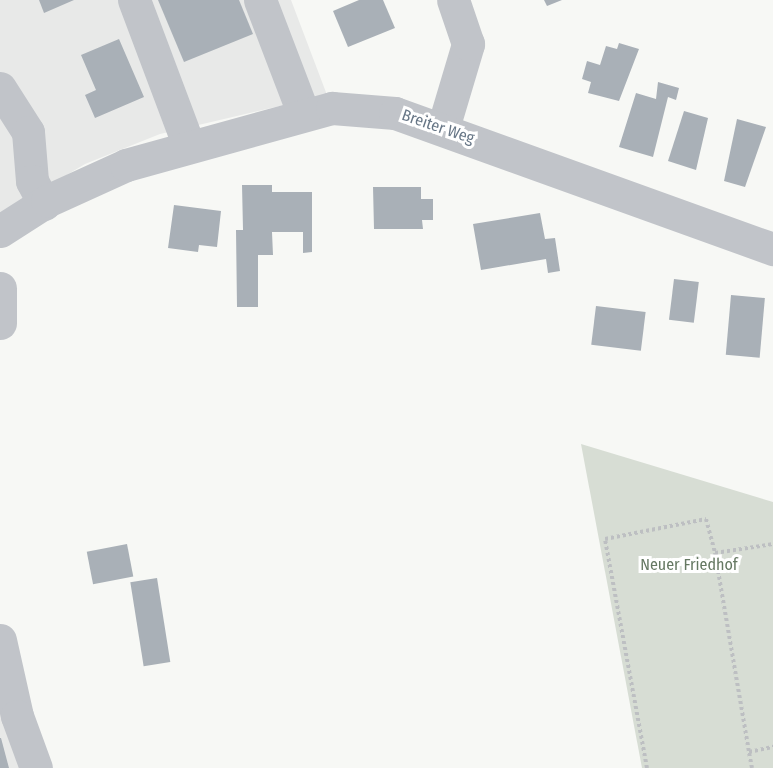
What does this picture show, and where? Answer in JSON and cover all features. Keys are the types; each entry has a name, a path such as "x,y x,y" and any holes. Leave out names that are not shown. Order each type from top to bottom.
{"street":[{"path":"134,0 189,146"},
{"path":"260,0 304,115"},
{"path":"442,128 468,44 453,0"},
{"path":"0,88 28,132 32,181 44,204"},
{"name":"Breiter Weg","path":"0,231 44,204 126,165 332,108 395,112 773,249"},
{"path":"0,288 0,323"},
{"path":"0,640 17,716 36,768"}],"path":[{"path":"647,768 606,539 706,519 715,553 752,768"},
{"path":"715,553 773,544"},
{"path":"749,752 773,747"}],"shaded area":[{"path":"0,0 291,0 327,95 160,134 85,164 0,215"},
{"path":"0,640 36,768 0,768"}],"green space":[{"name":"Neuer Friedhof","path":"581,444 773,502 773,768 642,768"}],"building":[{"path":"39,0 74,0 44,13"},
{"path":"158,0 239,0 253,34 184,62"},
{"path":"359,0 383,0 395,28 348,47 333,11"},
{"path":"544,0 562,0 547,6"},
{"path":"119,39 144,97 95,118 85,95 96,90 81,55"},
{"path":"619,43 639,49 619,101 588,93 591,82 582,79 587,61 600,65 606,46 617,49"},
{"path":"658,82 679,88 676,100 668,97 653,157 619,147 636,93 656,99"},
{"path":"684,111 708,118 696,170 668,161"},
{"path":"737,119 766,127 745,187 724,181"},
{"path":"242,185 272,185 272,192 312,192 312,252 303,253 303,232 272,232 273,255 258,255 258,307 237,307 236,230 243,230"},
{"path":"373,187 421,187 421,199 433,199 433,220 422,220 423,229 374,229"},
{"path":"174,205 221,211 217,247 199,245 198,252 168,248"},
{"path":"540,213 545,239 555,238 560,271 548,273 546,259 481,270 473,224"},
{"path":"674,279 699,282 694,323 669,320"},
{"path":"731,295 765,298 760,358 726,355"},
{"path":"596,306 646,312 641,351 591,345"},
{"path":"127,544 133,576 93,584 87,552"},
{"path":"157,578 170,662 144,666 130,582"},
{"path":"1,738 9,768 0,768"}]}
